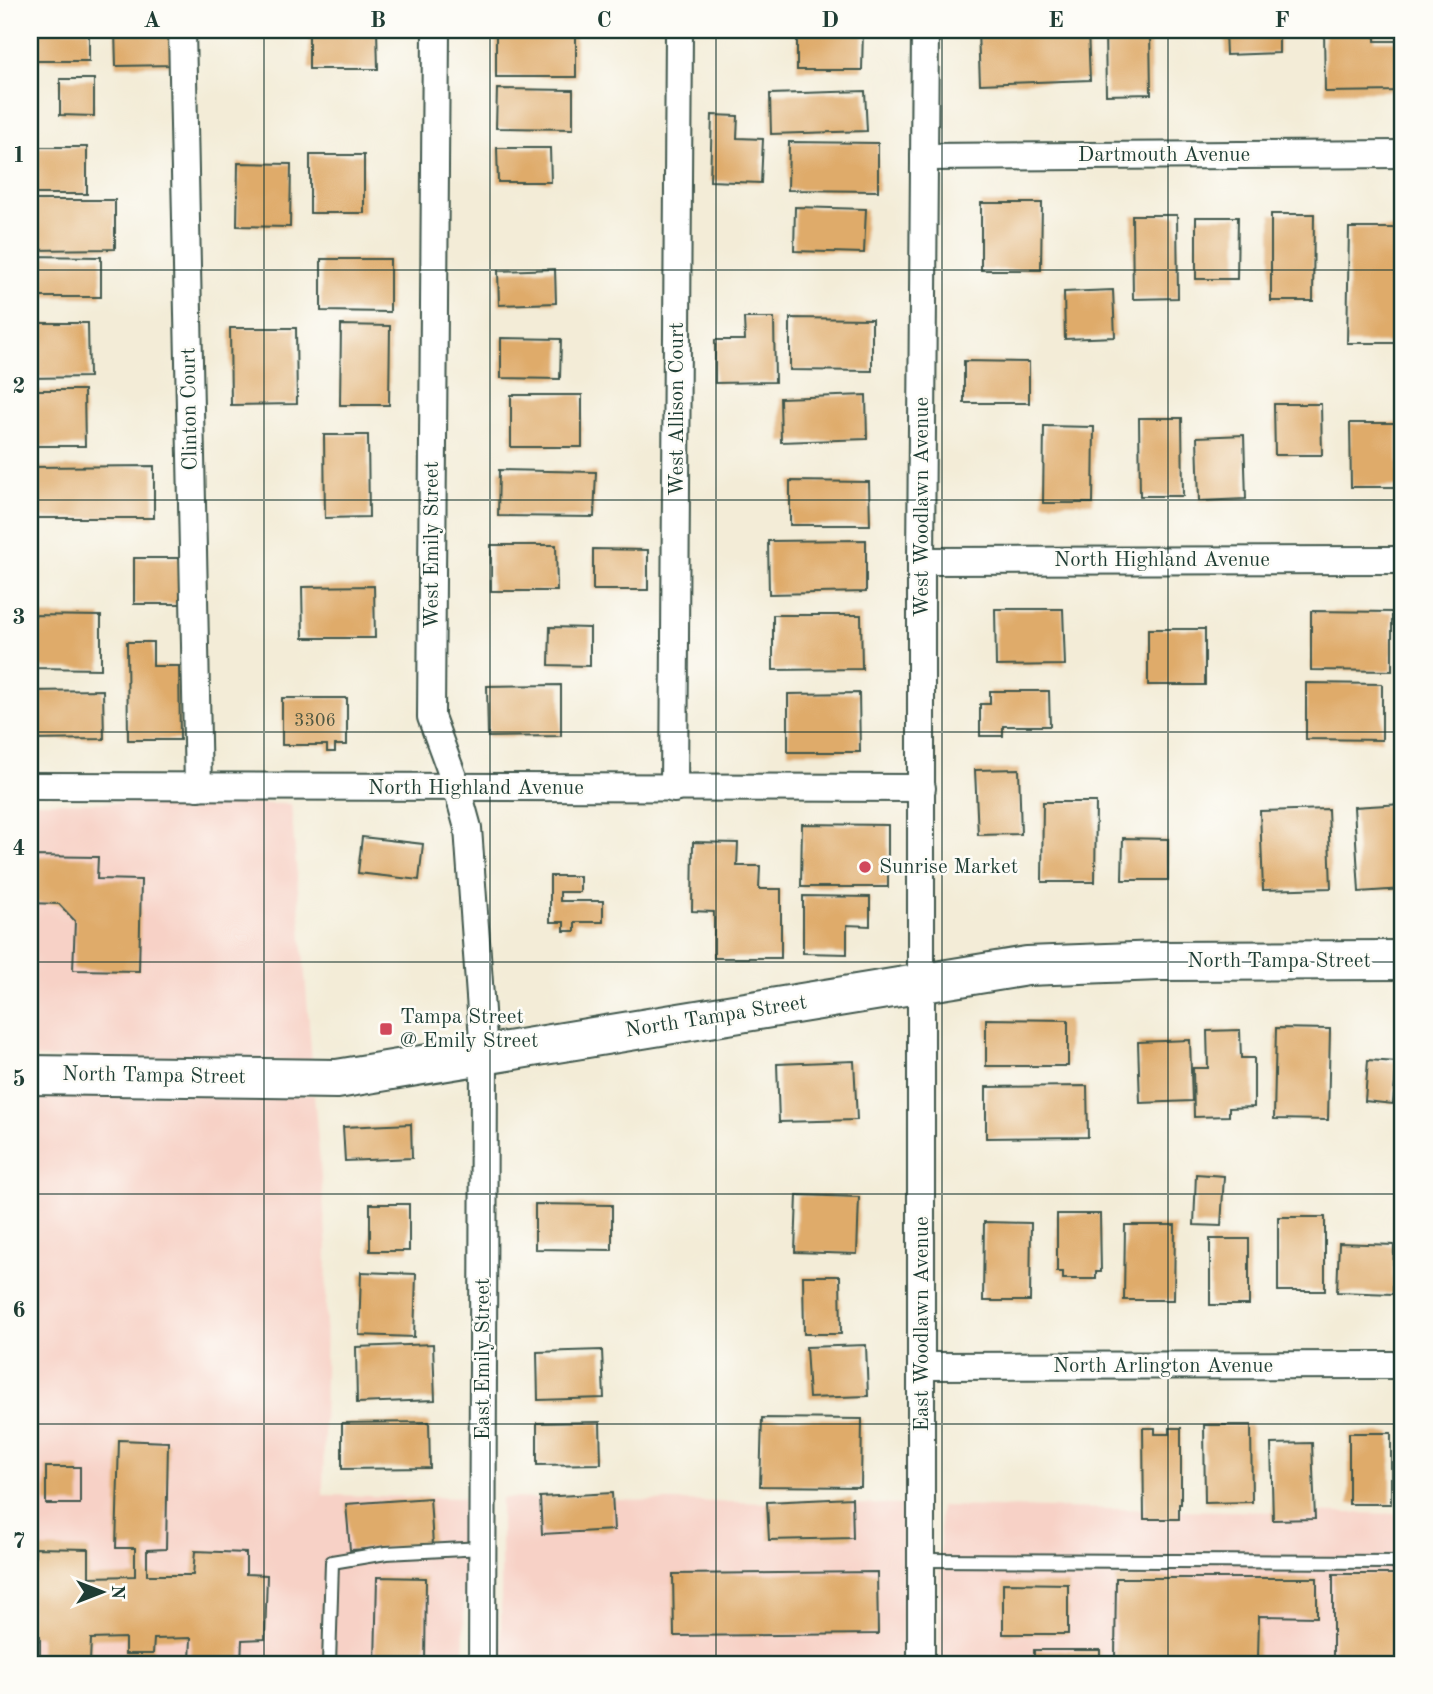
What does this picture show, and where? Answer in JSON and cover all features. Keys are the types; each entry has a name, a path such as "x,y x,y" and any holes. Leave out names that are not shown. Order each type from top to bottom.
{"main road":[{"name":"North Tampa Street","path":"30,1075 337,1079 484,1053 1027,967 1160,961 1403,960"}],"street":[{"name":"Clinton Court","path":"182,30 198,787"},
{"name":"West Emily Street","path":"436,30 431,717 457,788 468,828 484,1053"},
{"name":"West Allison Court","path":"674,789 679,30"},
{"name":"West Woodlawn Avenue","path":"922,984 925,30"},
{"name":"Dartmouth Avenue","path":"924,156 1403,154"},
{"name":"North Highland Avenue","path":"922,561 1403,560"},
{"name":"North Highland Avenue","path":"30,786 922,788"},
{"name":"East Woodlawn Avenue","path":"921,1664 922,984"},
{"name":"East Emily Street","path":"482,1664 484,1053"},
{"name":"North Arlington Avenue","path":"922,1366 1403,1365"}],"lane":[{"path":"329,1664 332,1562 386,1553 483,1548"},
{"path":"922,1560 1403,1562"}],"shaded area":[{"path":"30,802 291,804 312,1061 30,1058"},
{"path":"30,1092 314,1095 327,1246 323,1495 464,1498 464,1664 30,1664"},
{"path":"501,1498 903,1505 902,1664 501,1664"},
{"path":"940,1506 1403,1514 1403,1664 940,1664"}],"building":[{"path":"30,30 89,30 89,61 30,61"},
{"path":"115,30 172,30 173,65 116,66"},
{"path":"309,30 377,30 378,69 309,69"},
{"path":"797,30 863,30 862,70 797,70"},
{"path":"978,30 1088,30 1090,80 980,84"},
{"path":"1105,30 1150,30 1151,94 1106,95"},
{"path":"1225,30 1279,30 1279,53 1226,55"},
{"path":"1324,30 1375,30 1375,41 1400,41 1401,91 1325,92"},
{"path":"496,33 576,34 576,77 496,77"},
{"path":"60,79 94,79 94,116 60,115"},
{"path":"497,89 573,90 573,129 496,128"},
{"path":"865,91 867,131 771,134 770,94"},
{"path":"712,115 738,116 737,138 763,139 761,183 710,181"},
{"path":"789,142 878,143 878,191 788,190"},
{"path":"30,147 87,147 87,194 30,194"},
{"path":"497,148 550,148 551,182 498,182"},
{"path":"310,155 364,155 364,213 310,213"},
{"path":"238,163 291,164 290,227 237,226"},
{"path":"30,200 115,200 115,249 30,250"},
{"path":"981,203 1042,203 1041,270 981,270"},
{"path":"795,207 866,209 864,253 794,251"},
{"path":"1271,214 1314,214 1313,301 1271,301"},
{"path":"1132,215 1177,215 1178,298 1133,299"},
{"path":"1196,217 1238,217 1237,279 1196,279"},
{"path":"1349,228 1403,228 1401,343 1347,343"},
{"path":"30,256 101,257 101,297 30,297"},
{"path":"321,259 390,259 390,312 321,311"},
{"path":"555,269 556,303 499,305 498,271"},
{"path":"1113,290 1115,337 1065,339 1064,292"},
{"path":"744,318 774,318 775,382 715,383 715,340 745,340"},
{"path":"790,318 872,319 872,371 790,370"},
{"path":"30,323 88,323 89,377 30,378"},
{"path":"341,325 390,326 389,405 340,405"},
{"path":"230,328 296,328 297,404 231,405"},
{"path":"501,338 561,339 560,379 501,378"},
{"path":"964,361 1029,362 1029,403 964,403"},
{"path":"30,390 84,390 85,446 30,446"},
{"path":"511,395 582,395 582,447 511,447"},
{"path":"866,395 867,439 781,442 780,398"},
{"path":"1274,404 1321,404 1322,455 1275,455"},
{"path":"1139,418 1182,418 1183,496 1140,496"},
{"path":"1350,423 1398,423 1398,487 1351,487"},
{"path":"1044,426 1094,427 1093,503 1043,503"},
{"path":"324,435 368,435 369,517 325,518"},
{"path":"1244,435 1246,499 1199,501 1197,437"},
{"path":"154,466 154,518 30,518 30,467"},
{"path":"499,470 596,472 594,517 498,516"},
{"path":"790,481 869,482 870,525 790,525"},
{"path":"866,540 866,592 769,594 768,541"},
{"path":"491,545 556,545 557,591 491,591"},
{"path":"593,549 648,550 648,590 593,590"},
{"path":"134,558 181,558 181,604 134,604"},
{"path":"374,586 375,638 303,638 302,587"},
{"path":"995,609 1063,609 1065,665 996,666"},
{"path":"1311,611 1392,612 1392,671 1311,670"},
{"path":"30,615 101,616 101,669 30,668"},
{"path":"773,615 861,615 862,669 773,670"},
{"path":"550,627 590,628 590,666 549,665"},
{"path":"1148,629 1205,629 1205,685 1148,685"},
{"path":"127,642 153,642 153,666 179,666 180,740 128,740"},
{"path":"1306,683 1382,684 1382,740 1306,739"},
{"path":"561,685 561,736 488,737 487,686"},
{"path":"103,690 104,739 30,740 30,691"},
{"path":"990,691 1049,691 1050,726 1003,726 1003,736 980,736 980,704 990,704"},
{"path":"859,693 860,752 788,752 788,694"},
{"path":"282,698 347,698 347,745 335,745 335,752 327,752 327,745 282,745"},
{"path":"1019,769 1021,834 978,835 975,770"},
{"path":"1043,802 1096,802 1095,882 1042,882"},
{"path":"1402,804 1403,889 1359,892 1354,807"},
{"path":"1328,809 1331,888 1263,890 1260,811"},
{"path":"802,824 888,825 888,887 801,887"},
{"path":"362,837 423,844 419,880 358,873"},
{"path":"1123,838 1168,839 1168,880 1122,880"},
{"path":"693,842 738,843 737,866 760,866 759,889 781,889 781,958 714,958 714,912 692,911"},
{"path":"30,856 98,857 97,879 141,880 139,971 73,970 75,921 59,904 30,903"},
{"path":"550,876 580,876 580,892 560,892 560,901 603,901 603,922 575,922 575,931 564,931 564,922 550,922"},
{"path":"803,896 870,897 870,926 847,925 847,954 803,953"},
{"path":"986,1019 1068,1020 1068,1066 986,1066"},
{"path":"1276,1028 1330,1029 1328,1120 1274,1119"},
{"path":"1240,1030 1241,1058 1254,1058 1254,1107 1229,1108 1229,1116 1194,1117 1193,1068 1208,1068 1207,1031"},
{"path":"1190,1040 1192,1101 1140,1103 1138,1042"},
{"path":"1368,1060 1397,1062 1393,1104 1365,1101"},
{"path":"854,1061 857,1120 779,1122 777,1064"},
{"path":"1087,1086 1088,1137 986,1138 986,1087"},
{"path":"411,1124 412,1158 345,1161 343,1127"},
{"path":"1196,1174 1224,1176 1221,1226 1194,1225"},
{"path":"797,1195 859,1197 857,1254 795,1252"},
{"path":"370,1204 409,1204 409,1251 370,1251"},
{"path":"535,1204 612,1205 612,1250 535,1249"},
{"path":"1057,1214 1100,1214 1101,1272 1096,1272 1096,1279 1063,1279 1063,1272 1057,1272"},
{"path":"1278,1217 1325,1217 1325,1291 1278,1291"},
{"path":"984,1222 1031,1223 1030,1301 983,1301"},
{"path":"1125,1225 1175,1225 1174,1300 1124,1300"},
{"path":"1210,1239 1249,1239 1249,1305 1210,1305"},
{"path":"1339,1243 1394,1245 1393,1294 1337,1292"},
{"path":"361,1272 416,1274 414,1337 359,1335"},
{"path":"803,1276 840,1276 841,1334 804,1334"},
{"path":"433,1344 435,1400 357,1403 356,1347"},
{"path":"866,1345 868,1396 809,1398 806,1347"},
{"path":"602,1350 604,1398 538,1400 537,1352"},
{"path":"762,1418 862,1419 861,1487 760,1486"},
{"path":"429,1422 430,1468 342,1469 342,1423"},
{"path":"600,1422 601,1464 537,1465 537,1423"},
{"path":"1204,1425 1251,1425 1252,1502 1205,1503"},
{"path":"1143,1428 1155,1428 1155,1434 1170,1434 1170,1428 1181,1428 1179,1519 1144,1519"},
{"path":"1349,1433 1391,1433 1391,1504 1349,1504"},
{"path":"119,1440 168,1442 166,1549 147,1550 147,1575 193,1575 195,1551 246,1553 246,1574 267,1575 265,1639 242,1640 241,1663 190,1661 191,1638 154,1639 153,1654 125,1654 125,1638 91,1639 90,1662 40,1661 40,1636 30,1636 30,1574 34,1574 35,1548 89,1549 89,1577 135,1576 135,1548 116,1548"},
{"path":"1312,1443 1315,1519 1273,1520 1271,1444"},
{"path":"46,1467 80,1467 80,1504 46,1504"},
{"path":"612,1493 614,1530 542,1534 540,1497"},
{"path":"430,1498 433,1545 350,1550 346,1504"},
{"path":"852,1498 853,1538 769,1540 767,1502"},
{"path":"877,1572 878,1634 674,1636 673,1574"},
{"path":"1333,1574 1403,1574 1403,1664 1333,1664"},
{"path":"377,1577 426,1578 425,1664 375,1664"},
{"path":"1116,1578 1317,1578 1317,1617 1259,1616 1258,1659 1115,1659"},
{"path":"1003,1583 1068,1584 1068,1634 1003,1634"},
{"path":"1034,1650 1100,1650 1100,1664 1034,1664"}],"place":[{"name":"Sunrise Market","path":"865,867"},
{"name":"Tampa Street @ Emily Street","path":"386,1029"}]}
